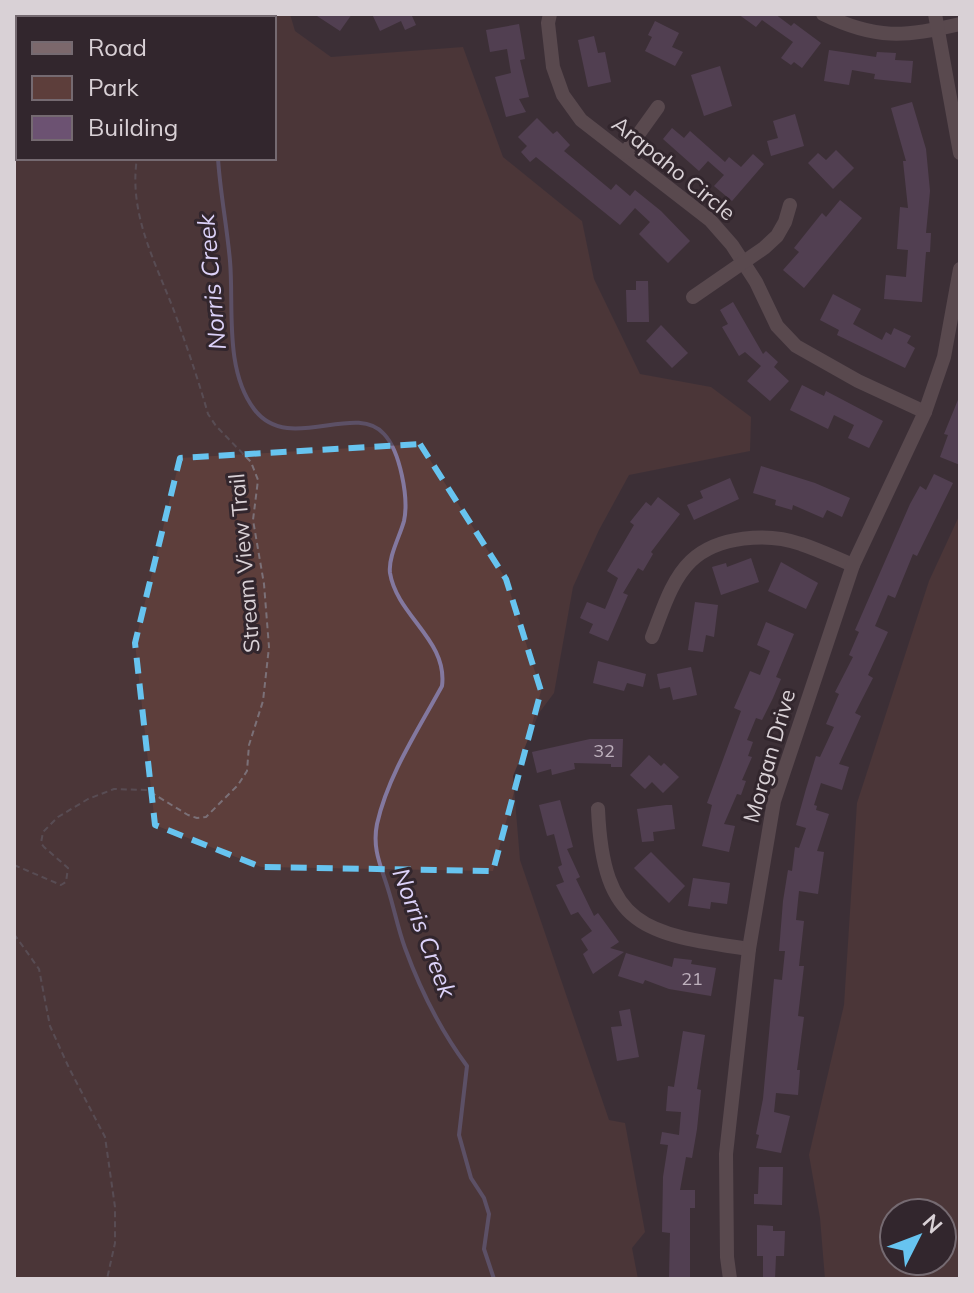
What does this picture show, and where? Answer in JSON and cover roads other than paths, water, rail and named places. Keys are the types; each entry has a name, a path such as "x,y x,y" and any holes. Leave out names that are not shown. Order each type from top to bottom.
{"street":[{"name":"Arapaho Circle","path":"550,14 548,23 553,67 563,95 581,120 710,220 743,261 777,326 796,346 858,381 925,412"},
{"path":"823,14 846,25 880,34 917,34 937,22 960,24"},
{"path":"937,22 960,153"},
{"path":"625,153 658,107"},
{"path":"693,297 777,236 790,205"},
{"name":"Morgan Drive","path":"730,1279 726,1154 749,949 774,801 853,565 925,412 944,357 960,269"},
{"path":"652,637 667,597 690,562 718,542 756,538 798,542 853,565"},
{"path":"598,809 599,847 607,882 624,909 658,931 692,941 749,949"}],"waterway":[{"name":"Norris Creek","path":"218,160 230,261 234,356 238,375 254,409 268,422 285,428 356,423 371,425 390,442 402,475 404,521 391,560 390,573 402,602 437,655 442,670 442,686 388,788 377,824 376,849 411,963 440,1024 467,1066 459,1135 471,1178 484,1198 489,1214 484,1249 494,1279"}]}
